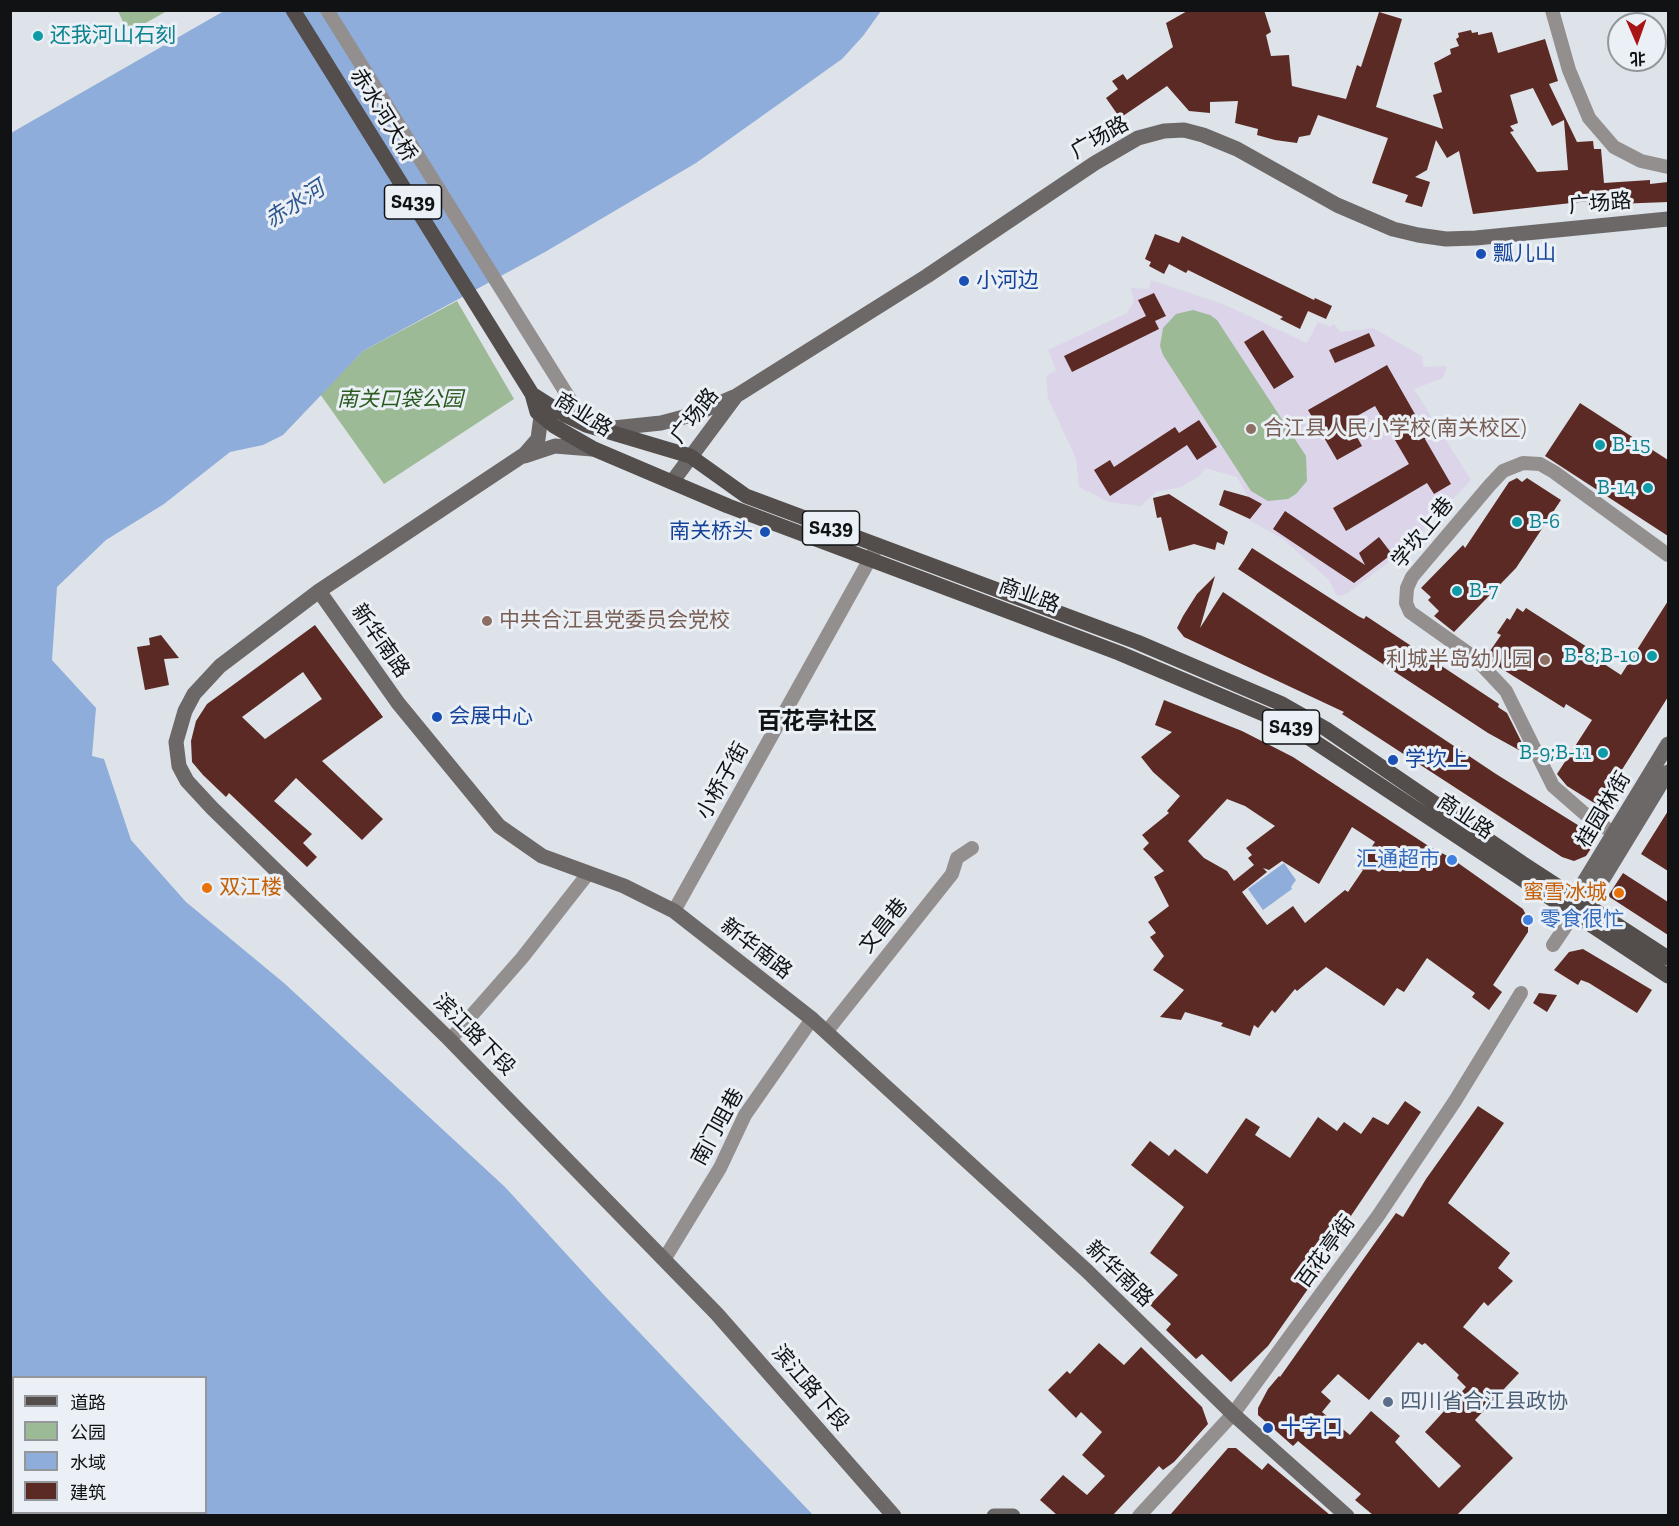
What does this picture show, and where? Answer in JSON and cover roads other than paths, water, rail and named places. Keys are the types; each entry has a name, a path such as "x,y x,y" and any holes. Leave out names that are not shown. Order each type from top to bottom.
{"main road":[{"name":"赤水河大桥","path":"293,10 532,394"},
{"name":"广场路","path":"672,482 736,396 927,276 1095,163 1137,138 1164,130 1184,130 1237,149 1337,205 1393,229 1418,235 1446,239 1476,238 1668,219"},
{"name":"商业路","path":"532,394 535,407 541,416 594,449 728,506 874,553 1159,651 1282,705 1326,729 1668,958"},
{"name":"商业路","path":"532,394 566,415 592,427 690,456 746,496 874,553 1119,652 1278,720 1309,738 1668,976"},
{"path":"592,427 661,423 695,414 736,396"},
{"path":"319,591 517,459 535,444 541,416"},
{"path":"517,459 555,446 594,449"},
{"name":"新华南路","path":"319,591 398,703 499,826 527,848 559,865 633,890 674,911 827,1031 1087,1271 1233,1414 1347,1515"},
{"name":"滨江路下段","path":"319,591 236,653 194,694 177,733 179,766 187,781 450,1040 665,1258 894,1515"},
{"name":"桂园林街","path":"1621,837 1668,744"},
{"name":"桂园林街","path":"1581,901 1621,837 1668,772"},
{"path":"994,1515 1012,1515"}],"street":[{"name":"赤水河大桥","path":"327,10 558,381 592,427"},
{"path":"1552,10 1569,70 1589,118 1614,147 1641,161 1668,167"},
{"name":"学坎上巷","path":"1621,837 1585,814 1553,786 1506,692 1475,658 1410,612 1406,603 1407,588 1412,577 1489,486 1503,471 1523,463 1540,465 1554,472 1668,555"},
{"name":"小桥子街","path":"674,911 874,553"},
{"name":"文昌巷","path":"827,1031 952,874 957,858 972,848"},
{"path":"450,1040 522,958 587,875"},
{"path":"1553,945 1574,914"},
{"name":"百花亭街","path":"1139,1515 1233,1414 1382,1209 1455,1101 1521,993"},
{"name":"南门咀巷","path":"665,1258 720,1168 745,1115 812,1019"}],"water":[{"name":"赤水河","path":"224,11 881,11 842,59 696,163 545,252 363,351 283,435 263,445 230,452 164,504 106,540 57,587 52,660 96,708 92,756 104,759 131,840 186,902 284,983 505,1187 602,1293 813,1515 11,1516 11,133"},
{"path":"1284,863 1296,880 1292,889 1263,910 1248,889"}],"place":[{"name":"还我河山石刻","path":"38,36"},
{"name":"瓢儿山","path":"1481,254"},
{"name":"小河边","path":"964,281"},
{"name":"合江县人民小学校(南关校区)","path":"1251,429"},
{"name":"B-15","path":"1600,445"},
{"name":"B-14","path":"1648,488"},
{"name":"B-6","path":"1517,522"},
{"name":"南关桥头","path":"765,532"},
{"name":"B-7","path":"1457,591"},
{"name":"中共合江县党委员会党校","path":"487,621"},
{"name":"B-8;B-10","path":"1652,656"},
{"name":"利城半岛幼儿园","path":"1545,660"},
{"name":"会展中心","path":"437,717"},
{"name":"B-9;B-11","path":"1603,753"},
{"name":"学坎上","path":"1393,760"},
{"name":"汇通超市","path":"1452,860"},
{"name":"双江楼","path":"207,888"},
{"name":"蜜雪冰城","path":"1619,893"},
{"name":"零食很忙","path":"1528,920"},
{"name":"四川省合江县政协","path":"1388,1402"},
{"name":"十字口","path":"1268,1428"}],"district":[{"name":"百花亭社区","path":"817,722"}],"park label":[{"name":"南关口袋公园","path":"400,400"}]}
